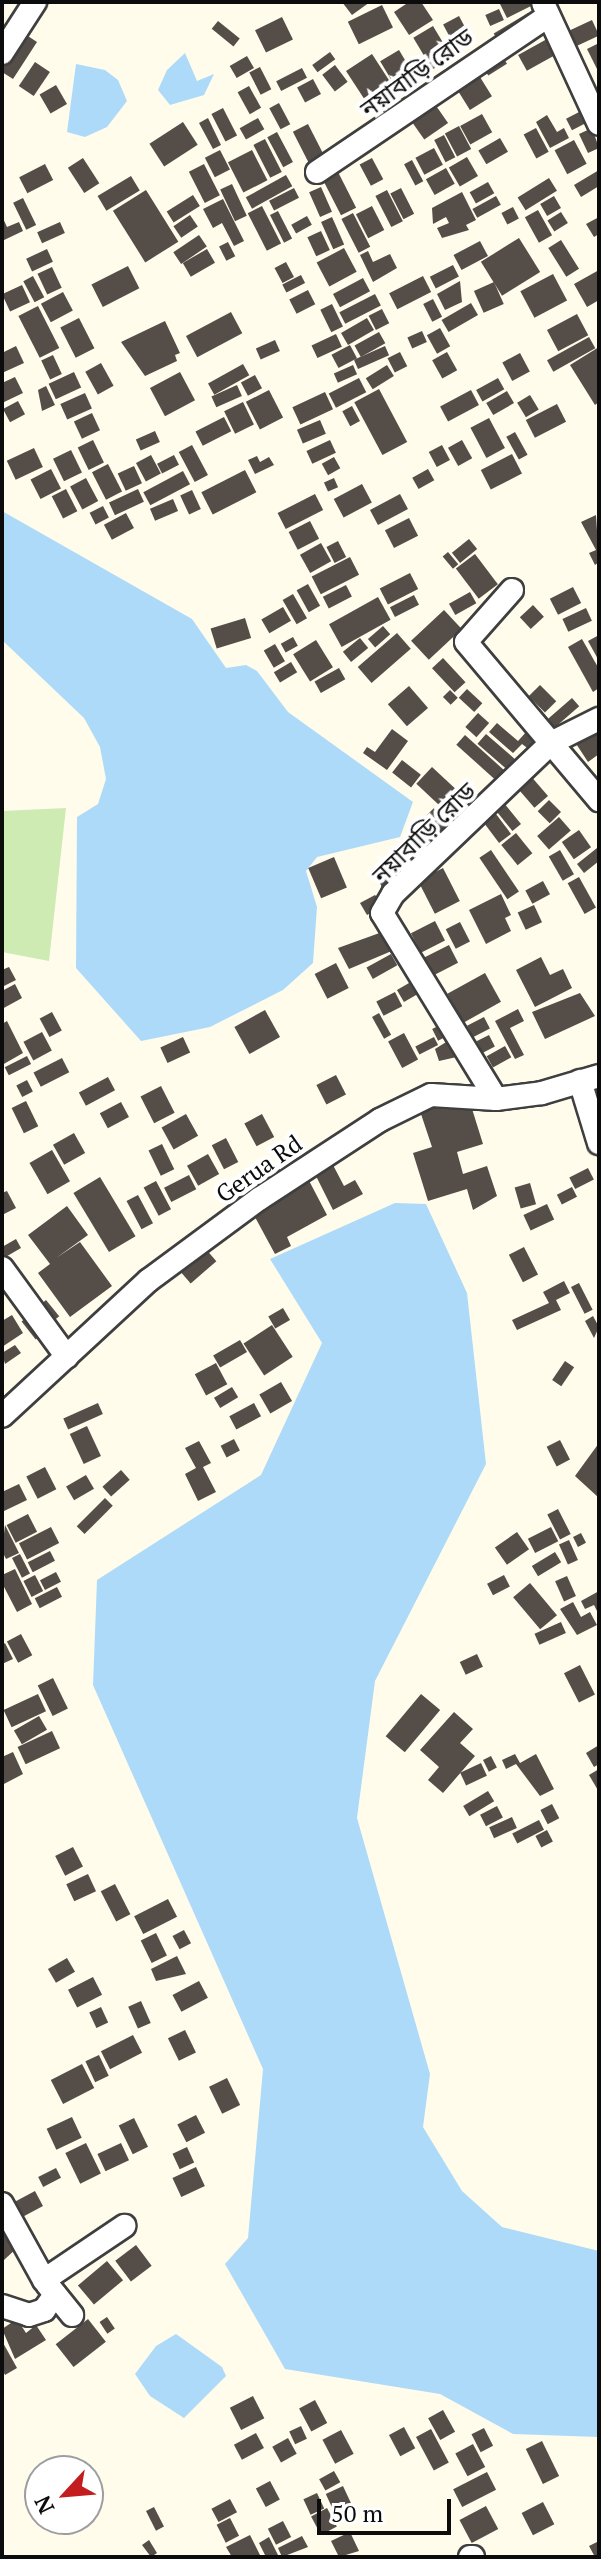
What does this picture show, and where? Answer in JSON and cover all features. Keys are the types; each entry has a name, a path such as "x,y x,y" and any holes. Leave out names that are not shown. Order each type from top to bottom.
{"street":[{"path":"2,53 35,2"},
{"path":"546,9 599,124"},
{"name":"নয়াবাড়ি রোড","path":"317,172 546,9"},
{"path":"512,590 466,642 599,800"},
{"name":"নয়াবাড়ি রোড","path":"496,1099 382,913 393,894 551,743 599,719"},
{"path":"590,1078 599,1143"},
{"name":"Gerua Rd","path":"2,1416 149,1280 259,1199 380,1120 431,1095 496,1099 542,1093 590,1078"},
{"path":"2,1268 67,1357"},
{"path":"2,2204 50,2287 72,2315"},
{"path":"2,2306 29,2315 44,2310 50,2287 124,2226"}],"green space":[{"path":"66,808 49,961 2,952 2,811"}],"water":[{"path":"185,53 197,81 214,74 204,95 170,105 158,90 167,70"},
{"path":"76,64 105,70 118,80 127,101 107,127 85,137 67,132"},
{"path":"2,511 192,619 226,668 246,665 257,671 288,712 413,802 400,837 317,857 306,871 317,907 313,963 283,990 210,1027 141,1041 76,968 77,817 98,804 106,779 100,747 84,718 2,640"},
{"path":"395,1203 426,1204 467,1293 486,1464 375,1681 357,1818 430,2074 423,2127 462,2191 502,2227 599,2251 599,2437 513,2434 440,2394 285,2369 225,2264 248,2238 263,2069 93,1685 97,1580 261,1475 322,1343 270,1259"},
{"path":"176,2334 222,2367 226,2376 184,2418 150,2396 135,2374 156,2346"}],"building":[{"path":"342,2 370,2 352,15"},
{"path":"409,2 421,2 433,20 409,35 394,12"},
{"path":"499,2 531,2 533,5 507,18"},
{"path":"382,5 393,27 359,44 348,22"},
{"path":"499,9 504,20 490,26 485,15"},
{"path":"528,13 534,23 500,44 494,34"},
{"path":"459,16 469,35 453,43 443,24"},
{"path":"282,17 293,39 266,53 255,30"},
{"path":"592,20 599,35 576,46 568,31"},
{"path":"218,21 240,39 233,46 212,29"},
{"path":"11,25 37,42 13,79 2,72 2,39"},
{"path":"433,26 452,58 432,70 413,38"},
{"path":"547,39 556,55 527,71 518,55"},
{"path":"599,43 599,73 587,49"},
{"path":"399,50 413,73 394,84 380,61"},
{"path":"499,51 507,64 488,75 480,63"},
{"path":"330,52 335,59 317,72 312,65"},
{"path":"372,54 397,92 371,109 346,71"},
{"path":"247,56 254,68 237,78 230,66"},
{"path":"35,62 50,72 34,96 19,86"},
{"path":"335,65 348,82 335,91 322,75"},
{"path":"260,67 271,89 261,95 249,72"},
{"path":"302,68 307,78 281,91 276,81"},
{"path":"475,69 492,96 470,110 453,83"},
{"path":"313,79 321,94 305,102 297,87"},
{"path":"56,85 67,104 51,114 40,95"},
{"path":"249,86 261,108 250,114 238,92"},
{"path":"432,100 448,123 424,140 408,117"},
{"path":"279,103 290,124 281,129 269,108"},
{"path":"223,108 237,136 225,142 211,114"},
{"path":"583,110 589,122 572,130 566,119"},
{"path":"482,114 492,132 470,144 460,126"},
{"path":"547,115 557,132 564,128 569,138 550,148 536,122"},
{"path":"208,118 221,145 213,149 199,123"},
{"path":"258,118 264,129 246,140 240,128"},
{"path":"183,122 198,145 164,166 149,144"},
{"path":"308,124 324,156 309,164 293,132"},
{"path":"459,126 471,149 457,156 445,134"},
{"path":"536,128 549,152 536,158 524,135"},
{"path":"592,128 599,148 588,153 579,134"},
{"path":"277,132 293,162 283,167 267,137"},
{"path":"444,135 455,157 446,162 434,140"},
{"path":"500,138 508,152 486,164 478,150"},
{"path":"265,139 282,172 270,178 253,145"},
{"path":"574,140 587,164 567,174 555,150"},
{"path":"434,148 443,165 424,175 415,158"},
{"path":"220,150 230,170 215,177 205,158"},
{"path":"252,150 267,180 243,193 228,162"},
{"path":"467,157 478,176 460,187 449,168"},
{"path":"83,158 99,183 84,193 68,168"},
{"path":"372,158 383,179 371,186 360,165"},
{"path":"412,160 423,181 415,185 404,164"},
{"path":"45,164 53,180 27,193 19,177"},
{"path":"204,164 220,195 205,203 189,172"},
{"path":"446,168 455,184 435,195 426,179"},
{"path":"599,170 599,186 581,197 574,185"},
{"path":"338,172 356,208 341,215 323,180"},
{"path":"286,175 292,186 252,209 246,197"},
{"path":"131,176 140,191 106,211 98,196"},
{"path":"549,178 557,191 526,210 518,198"},
{"path":"488,182 494,193 476,204 470,192"},
{"path":"232,184 247,216 235,221 220,189"},
{"path":"321,187 332,212 320,217 309,192"},
{"path":"294,188 299,198 274,211 269,201"},
{"path":"401,188 414,214 403,219 390,193"},
{"path":"146,190 178,242 145,262 113,211"},
{"path":"387,190 403,221 391,227 375,196"},
{"path":"462,192 476,220 466,225 469,230 442,238 437,228 449,223 446,217 433,224 432,208"},
{"path":"193,195 200,206 174,222 167,211"},
{"path":"496,196 501,205 477,218 472,209"},
{"path":"554,196 561,208 547,216 540,204"},
{"path":"23,198 36,225 26,230 13,203"},
{"path":"223,199 244,241 234,246 222,223 213,228 203,209"},
{"path":"262,206 281,243 267,251 248,213"},
{"path":"372,206 384,230 368,238 356,214"},
{"path":"513,207 519,219 507,224 501,213"},
{"path":"538,210 552,235 539,243 525,217"},
{"path":"278,211 292,239 284,243 270,215"},
{"path":"561,212 568,223 554,232 547,220"},
{"path":"353,213 370,247 359,253 341,219"},
{"path":"190,215 198,227 181,238 173,226"},
{"path":"2,216 7,227 19,222 23,231 2,241"},
{"path":"307,216 312,225 296,233 291,225"},
{"path":"332,217 344,244 333,249 321,222"},
{"path":"599,217 599,234 594,237 586,224"},
{"path":"60,222 65,233 42,243 37,232"},
{"path":"321,231 330,250 316,256 307,237"},
{"path":"199,235 207,247 181,264 173,252"},
{"path":"519,238 540,272 502,296 481,262"},
{"path":"561,240 579,269 566,277 548,248"},
{"path":"480,241 488,256 461,270 454,255"},
{"path":"228,242 235,256 226,261 219,247"},
{"path":"344,248 357,272 329,286 317,263"},
{"path":"47,249 53,262 32,271 26,259"},
{"path":"207,249 215,263 191,277 183,263"},
{"path":"368,251 373,262 390,254 397,268 373,282 360,255"},
{"path":"286,262 294,277 283,283 275,268"},
{"path":"453,265 459,277 436,288 430,277"},
{"path":"128,266 139,288 103,307 91,285"},
{"path":"52,267 62,288 47,295 37,274"},
{"path":"599,270 599,300 587,307 574,284"},
{"path":"553,274 567,300 534,318 520,291"},
{"path":"301,275 305,283 286,293 282,285"},
{"path":"33,276 44,297 35,302 23,281"},
{"path":"423,276 431,292 397,309 389,293"},
{"path":"363,278 370,291 340,307 333,294"},
{"path":"460,281 462,302 445,310 437,294"},
{"path":"494,282 504,304 484,313 474,291"},
{"path":"22,285 30,302 10,312 2,294"},
{"path":"308,290 315,304 297,314 289,300"},
{"path":"63,292 73,311 51,322 41,304"},
{"path":"375,294 381,306 345,324 339,312"},
{"path":"433,299 442,317 432,322 423,304"},
{"path":"471,303 478,315 449,332 442,320"},
{"path":"332,304 343,326 331,332 320,310"},
{"path":"38,306 59,348 40,358 18,316"},
{"path":"382,309 389,323 376,330 369,316"},
{"path":"231,312 242,333 197,357 186,336"},
{"path":"577,314 588,335 558,351 547,330"},
{"path":"79,318 94,348 76,358 60,328"},
{"path":"367,318 374,330 348,345 341,333"},
{"path":"165,321 180,353 175,355 177,361 145,376 121,342"},
{"path":"440,328 450,346 437,354 427,335"},
{"path":"422,331 427,342 412,348 407,338"},
{"path":"379,332 385,343 361,357 355,346"},
{"path":"336,334 342,347 317,358 312,345"},
{"path":"589,337 595,348 553,372 547,360"},
{"path":"275,340 280,351 261,360 256,349"},
{"path":"350,345 357,358 339,368 331,355"},
{"path":"16,346 24,363 2,373 2,353"},
{"path":"385,346 389,355 358,369 354,360"},
{"path":"599,347 599,402 595,405 570,365"},
{"path":"400,352 407,366 395,373 388,358"},
{"path":"447,352 457,370 442,379 432,360"},
{"path":"520,353 530,372 512,381 502,362"},
{"path":"53,355 62,374 50,380 41,360"},
{"path":"101,363 114,386 98,394 85,372"},
{"path":"243,364 249,375 214,395 208,383"},
{"path":"353,365 357,374 338,383 334,374"},
{"path":"387,365 394,376 373,389 366,378"},
{"path":"74,372 81,387 56,399 49,384"},
{"path":"180,372 195,400 165,416 150,388"},
{"path":"255,375 262,388 248,396 241,383"},
{"path":"15,377 23,393 2,403 2,383"},
{"path":"359,378 366,392 336,408 329,393"},
{"path":"498,378 504,389 482,401 476,390"},
{"path":"237,385 242,396 216,407 211,396"},
{"path":"46,386 55,405 42,411 38,390"},
{"path":"379,389 407,442 382,455 354,402"},
{"path":"269,390 283,418 260,429 246,402"},
{"path":"471,390 479,405 448,421 440,406"},
{"path":"507,391 514,403 493,415 486,403"},
{"path":"325,392 333,409 300,424 292,407"},
{"path":"85,393 92,409 67,420 60,404"},
{"path":"530,395 539,410 526,417 517,403"},
{"path":"18,401 25,414 10,422 3,409"},
{"path":"243,402 254,424 235,434 224,411"},
{"path":"557,404 566,422 535,438 526,420"},
{"path":"352,406 360,421 350,426 342,411"},
{"path":"92,413 100,430 82,439 74,421"},
{"path":"224,417 231,431 203,446 195,432"},
{"path":"489,418 505,448 486,458 470,428"},
{"path":"320,420 326,434 303,444 297,430"},
{"path":"155,431 160,442 141,451 136,440"},
{"path":"515,432 528,455 519,460 506,437"},
{"path":"93,440 104,462 89,470 78,447"},
{"path":"330,440 336,453 312,464 306,451"},
{"path":"462,440 472,458 458,466 448,448"},
{"path":"192,445 208,475 195,482 179,452"},
{"path":"442,445 450,460 437,467 429,452"},
{"path":"34,448 43,467 16,480 7,461"},
{"path":"71,450 82,472 64,481 53,459"},
{"path":"512,454 522,474 491,489 481,470"},
{"path":"151,455 161,474 146,482 136,463"},
{"path":"174,455 179,465 162,473 157,464"},
{"path":"257,456 260,462 269,457 274,465 255,474 248,460"},
{"path":"334,457 340,468 328,475 322,464"},
{"path":"108,464 122,492 106,500 92,472"},
{"path":"134,466 142,483 126,491 118,474"},
{"path":"51,469 61,489 40,499 31,479"},
{"path":"428,469 434,480 419,489 412,478"},
{"path":"245,470 256,492 213,515 201,492"},
{"path":"183,471 190,484 150,505 143,492"},
{"path":"86,478 98,501 82,509 70,486"},
{"path":"334,478 338,487 328,492 324,482"},
{"path":"362,484 372,503 344,518 334,499"},
{"path":"66,489 77,511 63,519 52,496"},
{"path":"138,489 144,502 115,515 109,503"},
{"path":"192,490 201,509 189,515 180,495"},
{"path":"315,494 323,510 286,529 278,513"},
{"path":"400,494 408,509 378,525 370,510"},
{"path":"173,499 178,511 155,521 150,509"},
{"path":"103,506 109,518 96,524 90,513"},
{"path":"126,513 134,528 112,540 104,525"},
{"path":"596,515 599,562 595,565 589,553 596,550 581,522"},
{"path":"409,518 418,536 394,548 385,530"},
{"path":"310,521 319,539 298,550 289,532"},
{"path":"469,539 477,549 460,563 452,553"},
{"path":"338,541 346,557 335,563 326,547"},
{"path":"321,543 331,561 310,573 300,555"},
{"path":"448,552 458,564 453,569 443,556"},
{"path":"475,554 498,584 479,599 456,568"},
{"path":"350,557 359,575 321,594 312,577"},
{"path":"410,573 418,589 388,604 380,588"},
{"path":"308,584 320,606 309,612 297,590"},
{"path":"346,585 352,597 329,608 323,597"},
{"path":"573,587 581,603 558,615 550,599"},
{"path":"470,592 476,603 455,615 449,604"},
{"path":"293,594 307,618 297,624 283,600"},
{"path":"414,595 419,605 395,617 390,607"},
{"path":"378,597 391,620 342,647 329,624"},
{"path":"533,605 544,617 531,629 520,617"},
{"path":"283,607 291,621 269,633 261,620"},
{"path":"586,608 592,621 568,632 562,619"},
{"path":"444,610 462,629 429,660 411,641"},
{"path":"245,618 251,638 217,649 211,629"},
{"path":"383,626 390,634 375,647 368,639"},
{"path":"397,633 411,649 372,683 358,667"},
{"path":"599,635 599,661 588,641"},
{"path":"293,637 298,646 286,653 281,644"},
{"path":"360,638 368,648 351,662 343,652"},
{"path":"582,639 599,669 599,688 593,692 568,647"},
{"path":"316,640 333,667 310,681 293,654"},
{"path":"275,644 285,661 274,668 264,650"},
{"path":"443,658 466,682 455,692 432,668"},
{"path":"291,662 297,672 280,683 274,672"},
{"path":"339,668 345,679 321,693 315,682"},
{"path":"540,685 556,701 545,713 529,696"},
{"path":"409,686 428,708 407,726 388,704"},
{"path":"467,689 482,703 474,712 459,698"},
{"path":"450,690 458,698 451,705 443,697"},
{"path":"572,698 579,706 555,727 548,719"},
{"path":"478,713 489,723 476,737 465,727"},
{"path":"588,716 599,732 599,754 588,762 567,730"},
{"path":"497,723 518,741 527,731 538,741 530,750 522,744 513,753 489,732"},
{"path":"392,729 408,741 387,770 363,753 367,747 375,752"},
{"path":"486,734 517,761 508,771 477,744"},
{"path":"465,735 508,774 499,783 456,745"},
{"path":"402,760 421,775 411,787 392,773"},
{"path":"432,767 469,801 453,818 416,784"},
{"path":"529,774 548,796 534,808 515,786"},
{"path":"549,800 561,812 550,823 538,811"},
{"path":"504,803 521,824 512,831 495,810"},
{"path":"434,808 456,830 433,853 411,831"},
{"path":"493,810 511,834 499,843 481,819"},
{"path":"559,817 571,831 549,850 537,836"},
{"path":"579,830 591,847 574,859 562,842"},
{"path":"516,833 532,853 518,865 501,845"},
{"path":"597,848 599,861 584,873 577,864"},
{"path":"491,850 519,891 507,899 479,858"},
{"path":"560,850 574,874 563,881 549,856"},
{"path":"334,857 347,887 321,898 308,868"},
{"path":"443,868 460,901 435,914 418,881"},
{"path":"395,870 400,881 383,889 378,878"},
{"path":"579,877 596,908 585,914 568,883"},
{"path":"543,881 550,894 532,904 525,890"},
{"path":"501,894 511,915 505,918 511,931 486,944 469,910"},
{"path":"375,895 385,905 367,915 360,903"},
{"path":"534,905 542,922 526,930 518,913"},
{"path":"435,921 445,941 421,953 411,933"},
{"path":"460,922 470,942 456,949 446,929"},
{"path":"385,931 394,950 349,969 338,948"},
{"path":"449,945 458,963 431,976 422,959"},
{"path":"391,954 397,965 373,979 367,968"},
{"path":"541,957 550,975 563,969 572,988 535,1007 516,970"},
{"path":"336,963 349,988 327,999 315,974"},
{"path":"9,967 16,980 2,987 2,970"},
{"path":"485,973 501,1002 463,1023 447,994"},
{"path":"416,979 423,991 404,1002 397,990"},
{"path":"15,984 22,998 2,1009 2,991"},
{"path":"395,992 402,1006 384,1016 376,1002"},
{"path":"580,993 595,1016 545,1039 532,1012"},
{"path":"518,1009 524,1021 510,1028 524,1055 515,1059 495,1021"},
{"path":"265,1010 280,1037 249,1054 234,1027"},
{"path":"52,1012 62,1031 49,1037 40,1019"},
{"path":"379,1013 391,1035 384,1039 372,1017"},
{"path":"484,1017 490,1029 473,1037 467,1026"},
{"path":"450,1020 456,1032 438,1041 432,1029"},
{"path":"7,1021 23,1053 2,1065 2,1024"},
{"path":"42,1032 52,1051 33,1060 23,1042"},
{"path":"404,1033 418,1059 402,1068 388,1041"},
{"path":"459,1034 470,1054 439,1061 435,1049"},
{"path":"489,1035 495,1047 482,1053 477,1041"},
{"path":"183,1037 190,1052 168,1063 160,1048"},
{"path":"434,1037 438,1045 419,1055 415,1047"},
{"path":"505,1046 511,1057 493,1068 487,1056"},
{"path":"27,1056 31,1064 9,1075 5,1067"},
{"path":"62,1058 69,1072 41,1087 33,1073"},
{"path":"336,1075 346,1095 326,1105 316,1085"},
{"path":"108,1077 115,1090 86,1106 79,1092"},
{"path":"27,1080 33,1092 22,1097 16,1085"},
{"path":"161,1086 175,1113 154,1123 141,1096"},
{"path":"468,1096 483,1144 457,1152 463,1174 487,1166 497,1196 473,1210 467,1189 428,1201 413,1153 432,1147 420,1111"},
{"path":"26,1101 38,1126 24,1133 12,1108"},
{"path":"121,1102 129,1117 108,1128 100,1113"},
{"path":"186,1114 198,1136 174,1149 162,1128"},
{"path":"262,1114 274,1137 257,1146 244,1123"},
{"path":"74,1133 85,1153 64,1165 53,1145"},
{"path":"226,1138 238,1162 224,1169 212,1145"},
{"path":"162,1144 174,1169 161,1176 149,1151"},
{"path":"52,1150 70,1181 47,1194 29,1163"},
{"path":"208,1154 219,1174 198,1186 187,1166"},
{"path":"333,1165 344,1186 355,1180 363,1194 333,1210 315,1174"},
{"path":"588,1168 594,1180 575,1189 569,1178"},
{"path":"305,1173 327,1215 287,1237 291,1246 275,1254 249,1206"},
{"path":"189,1175 196,1189 171,1202 164,1188"},
{"path":"100,1177 136,1236 109,1252 73,1193"},
{"path":"156,1181 171,1209 159,1216 144,1188"},
{"path":"530,1183 536,1204 521,1209 515,1187"},
{"path":"572,1187 577,1197 562,1205 557,1195"},
{"path":"7,1191 16,1208 4,1214 2,1193"},
{"path":"138,1195 153,1223 142,1229 127,1201"},
{"path":"547,1204 554,1219 531,1230 523,1215"},
{"path":"67,1206 88,1235 56,1258 80,1242 112,1286 70,1317 38,1273 50,1264 28,1235"},
{"path":"16,1239 21,1248 2,1259 2,1247"},
{"path":"198,1240 216,1261 191,1283 172,1262"},
{"path":"524,1247 538,1275 523,1282 509,1255"},
{"path":"564,1281 570,1293 556,1300 561,1310 517,1330 512,1320 549,1303 543,1292"},
{"path":"579,1283 593,1310 585,1314 571,1287"},
{"path":"46,1300 59,1316 48,1326 34,1309"},
{"path":"283,1308 290,1320 275,1329 268,1316"},
{"path":"31,1314 45,1332 36,1340 22,1321"},
{"path":"12,1315 23,1333 2,1347 2,1321"},
{"path":"593,1316 599,1327 594,1338 585,1321"},
{"path":"272,1325 293,1357 264,1375 243,1344"},
{"path":"240,1340 247,1352 220,1368 213,1356"},
{"path":"15,1345 21,1353 5,1364 2,1353"},
{"path":"565,1361 574,1367 561,1386 552,1380"},
{"path":"216,1363 227,1384 206,1395 195,1374"},
{"path":"281,1382 292,1401 270,1414 259,1394"},
{"path":"232,1387 238,1397 220,1408 214,1398"},
{"path":"98,1403 103,1414 68,1429 63,1418"},
{"path":"254,1403 261,1416 236,1429 229,1416"},
{"path":"87,1426 101,1456 84,1464 70,1434"},
{"path":"234,1439 240,1451 227,1457 221,1446"},
{"path":"560,1440 570,1460 557,1466 547,1447"},
{"path":"199,1441 211,1463 203,1467 216,1492 198,1501 185,1474 196,1468 185,1448"},
{"path":"599,1443 599,1498 575,1476"},
{"path":"45,1467 56,1489 38,1499 26,1477"},
{"path":"121,1470 130,1480 111,1496 102,1487"},
{"path":"86,1475 94,1489 74,1500 66,1486"},
{"path":"19,1484 27,1500 2,1512 2,1492"},
{"path":"105,1498 113,1506 84,1534 77,1526"},
{"path":"558,1509 571,1534 560,1539 547,1514"},
{"path":"28,1514 37,1532 16,1543 7,1525"},
{"path":"5,1525 19,1553 6,1559 2,1551"},
{"path":"51,1527 59,1543 27,1559 19,1543"},
{"path":"551,1527 558,1541 535,1553 528,1539"},
{"path":"517,1532 529,1549 507,1565 495,1547"},
{"path":"581,1533 586,1543 578,1547 573,1537"},
{"path":"569,1540 578,1560 568,1565 559,1544"},
{"path":"50,1551 55,1561 33,1572 28,1562"},
{"path":"555,1552 561,1562 538,1576 532,1566"},
{"path":"20,1554 30,1574 22,1578 12,1558"},
{"path":"15,1569 32,1604 17,1612 2,1583 2,1575"},
{"path":"56,1572 61,1582 45,1590 40,1580"},
{"path":"35,1575 43,1591 32,1597 23,1581"},
{"path":"504,1575 510,1587 493,1595 487,1584"},
{"path":"567,1576 576,1596 564,1601 555,1581"},
{"path":"530,1583 557,1615 540,1629 513,1597"},
{"path":"57,1587 62,1597 40,1608 35,1598"},
{"path":"599,1591 599,1615 594,1605 585,1609 581,1601"},
{"path":"573,1602 581,1617 590,1612 597,1625 577,1635 560,1609"},
{"path":"561,1622 566,1633 539,1645 535,1634"},
{"path":"21,1634 32,1655 18,1663 7,1642"},
{"path":"5,1643 13,1659 2,1664 2,1645"},
{"path":"477,1654 483,1667 466,1675 460,1662"},
{"path":"580,1665 595,1694 579,1703 564,1673"},
{"path":"53,1678 68,1709 53,1716 38,1685"},
{"path":"38,1694 46,1711 12,1727 4,1710"},
{"path":"421,1694 440,1710 405,1752 386,1736"},
{"path":"454,1712 473,1729 460,1743 475,1756 443,1793 428,1780 439,1767 420,1750"},
{"path":"39,1716 47,1730 22,1744 14,1730"},
{"path":"52,1731 60,1748 26,1764 18,1747"},
{"path":"599,1745 599,1764 594,1767 586,1753"},
{"path":"13,1752 23,1774 2,1785 2,1757"},
{"path":"515,1754 520,1763 536,1754 554,1789 540,1796 516,1764 506,1769 502,1760"},
{"path":"491,1756 497,1768 489,1772 483,1760"},
{"path":"481,1763 487,1776 466,1785 460,1773"},
{"path":"599,1769 599,1792 589,1775"},
{"path":"488,1791 494,1801 469,1816 463,1806"},
{"path":"552,1804 559,1818 548,1824 540,1810"},
{"path":"497,1806 503,1818 486,1826 480,1815"},
{"path":"512,1817 517,1828 494,1838 489,1827"},
{"path":"539,1820 544,1830 517,1843 512,1834"},
{"path":"547,1830 553,1842 541,1847 535,1836"},
{"path":"73,1847 83,1867 65,1876 55,1856"},
{"path":"88,1874 96,1891 74,1901 66,1884"},
{"path":"115,1884 130,1914 116,1922 101,1891"},
{"path":"168,1899 177,1917 143,1934 134,1916"},
{"path":"184,1930 191,1943 180,1949 173,1936"},
{"path":"156,1933 167,1955 152,1963 141,1940"},
{"path":"177,1956 186,1974 156,1981 151,1969"},
{"path":"67,1958 75,1972 56,1983 48,1969"},
{"path":"93,1977 102,1995 77,2008 68,1990"},
{"path":"199,1981 208,1998 181,2012 173,1995"},
{"path":"141,2001 151,2023 138,2029 128,2007"},
{"path":"101,2007 108,2022 96,2028 89,2012"},
{"path":"185,2030 196,2052 179,2061 168,2038"},
{"path":"133,2035 142,2053 110,2069 101,2051"},
{"path":"99,2055 109,2076 95,2082 85,2061"},
{"path":"82,2064 94,2088 63,2104 51,2080"},
{"path":"227,2078 240,2105 222,2114 209,2087"},
{"path":"196,2115 205,2133 186,2142 177,2125"},
{"path":"72,2117 82,2138 56,2150 47,2129"},
{"path":"134,2118 148,2147 133,2154 119,2125"},
{"path":"86,2143 101,2174 80,2184 65,2153"},
{"path":"121,2143 129,2160 105,2171 97,2154"},
{"path":"187,2147 194,2162 180,2169 172,2154"},
{"path":"196,2167 205,2186 181,2197 172,2178"},
{"path":"56,2168 61,2178 43,2187 38,2177"},
{"path":"35,2191 43,2206 20,2218 12,2203"},
{"path":"2,2226 19,2246 4,2260 2,2258"},
{"path":"136,2245 152,2266 131,2281 115,2261"},
{"path":"107,2261 123,2280 94,2305 78,2285"},
{"path":"107,2317 115,2329 107,2334 100,2322"},
{"path":"17,2319 26,2333 36,2325 46,2340 15,2359 2,2329"},
{"path":"88,2319 106,2342 74,2367 56,2344"},
{"path":"2,2341 17,2368 5,2375 2,2369"},
{"path":"253,2396 264,2418 241,2430 230,2408"},
{"path":"315,2400 327,2423 311,2431 299,2408"},
{"path":"443,2410 455,2432 440,2440 428,2418"},
{"path":"301,2426 307,2439 295,2444 289,2431"},
{"path":"404,2427 415,2448 400,2456 389,2435"},
{"path":"484,2428 493,2446 481,2452 472,2434"},
{"path":"431,2429 449,2463 434,2471 416,2437"},
{"path":"341,2430 354,2454 335,2464 322,2440"},
{"path":"256,2433 264,2448 242,2460 234,2445"},
{"path":"288,2438 297,2454 281,2462 272,2447"},
{"path":"542,2441 559,2476 543,2484 526,2449"},
{"path":"473,2444 485,2467 468,2476 455,2453"},
{"path":"334,2471 340,2482 325,2491 319,2479"},
{"path":"487,2472 496,2490 462,2507 453,2489"},
{"path":"270,2481 280,2500 266,2507 256,2489"},
{"path":"343,2486 351,2503 334,2511 326,2494"},
{"path":"317,2493 324,2508 311,2515 303,2499"},
{"path":"230,2499 237,2512 219,2522 211,2509"},
{"path":"543,2502 554,2524 533,2535 522,2513"},
{"path":"486,2506 498,2529 472,2543 460,2520"},
{"path":"154,2507 164,2527 156,2531 146,2511"},
{"path":"327,2508 337,2527 321,2535 311,2516"},
{"path":"230,2518 239,2536 226,2543 217,2525"},
{"path":"283,2521 291,2537 276,2545 268,2529"},
{"path":"350,2532 359,2551 339,2557 331,2541"},
{"path":"250,2535 261,2557 232,2557 226,2547"},
{"path":"302,2536 308,2547 282,2557 278,2548"},
{"path":"269,2537 278,2555 275,2557 266,2557 259,2543"},
{"path":"149,2540 157,2553 151,2557 142,2545"},
{"path":"599,2541 599,2557 595,2557 589,2546"}]}
